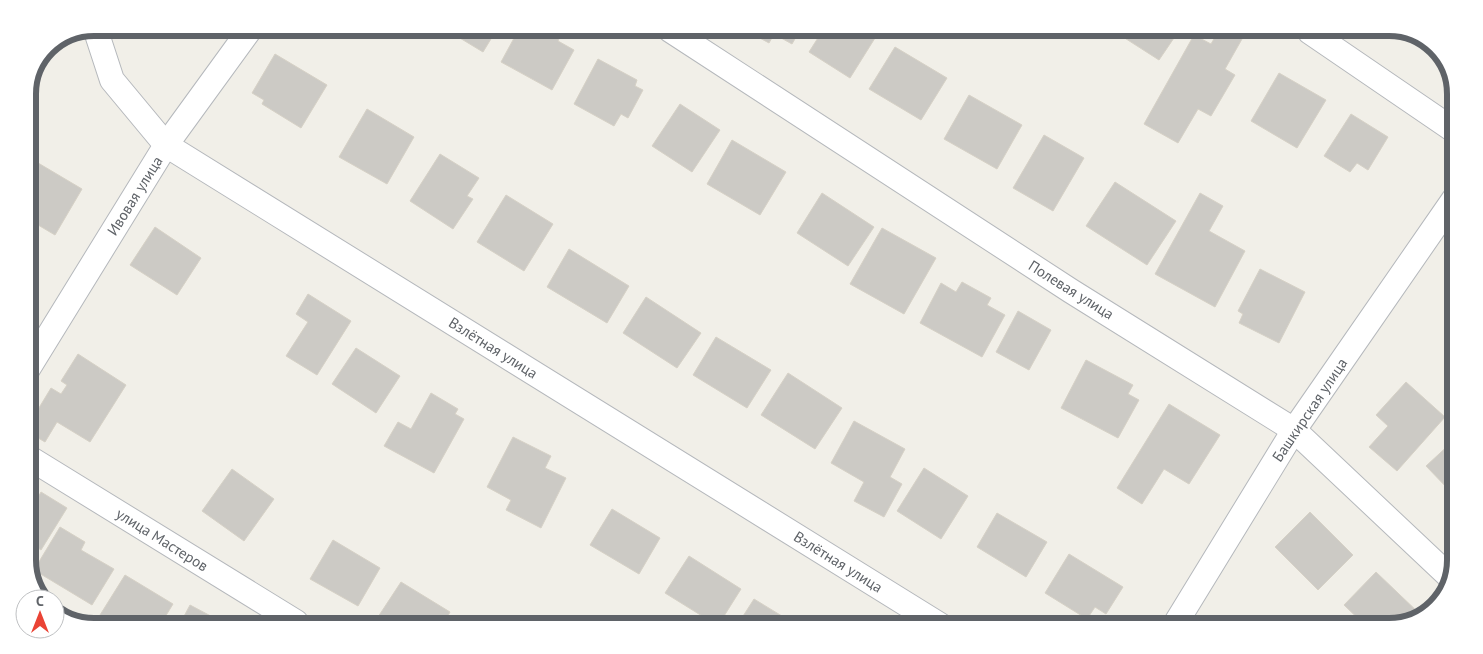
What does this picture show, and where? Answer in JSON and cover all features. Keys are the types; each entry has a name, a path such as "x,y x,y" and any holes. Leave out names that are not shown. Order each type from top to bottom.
{"street":[{"name":"Взлётная улица","path":"98,36 112,80 166,146 929,618"},
{"name":"Ивовая улица","path":"36,356 166,146 245,36"},
{"name":"Полевая улица","path":"679,36 1072,291 1294,430 1445,573"},
{"path":"1316,36 1447,126"},
{"name":"Башкирская улица","path":"1179,618 1294,430 1447,209"},
{"name":"улица Мастеров","path":"36,462 290,618"}],"building":[{"path":"457,36 493,36 483,52"},
{"path":"515,36 560,36 558,41 574,50 552,90 501,62"},
{"path":"756,36 773,36 769,43"},
{"path":"778,36 797,36 792,44"},
{"path":"819,36 872,36 875,38 850,78 809,52"},
{"path":"1122,36 1175,36 1159,60"},
{"path":"1193,36 1211,44 1216,36 1236,36 1242,39 1225,69 1235,75 1211,116 1198,109 1178,143 1144,124"},
{"path":"895,47 947,78 921,120 869,89"},
{"path":"275,54 327,85 301,128 262,104 264,100 252,93"},
{"path":"598,59 637,80 635,86 643,90 628,118 621,114 614,126 574,104"},
{"path":"1279,73 1326,100 1297,148 1251,121"},
{"path":"969,95 1022,125 997,169 944,139"},
{"path":"680,104 720,130 692,172 652,146"},
{"path":"367,109 414,137 387,184 339,157"},
{"path":"1351,114 1388,137 1368,170 1357,163 1350,172 1324,156"},
{"path":"1044,135 1084,158 1053,211 1013,188"},
{"path":"732,140 786,172 760,215 707,184"},
{"path":"440,154 479,178 467,196 473,199 453,229 410,201"},
{"path":"36,162 82,189 55,235 36,224"},
{"path":"1115,182 1176,221 1147,265 1086,226"},
{"path":"822,193 874,227 848,266 797,233"},
{"path":"1200,193 1223,206 1209,231 1245,251 1215,307 1155,274"},
{"path":"506,195 553,224 524,271 477,242"},
{"path":"155,227 201,258 177,295 130,265"},
{"path":"882,228 936,258 904,314 850,284"},
{"path":"569,249 629,286 607,323 547,287"},
{"path":"1260,269 1305,292 1279,343 1239,323 1243,314 1238,311"},
{"path":"962,282 991,298 987,305 1005,315 982,357 920,323 941,283 956,292"},
{"path":"308,294 351,321 317,375 286,356 308,322 296,314"},
{"path":"646,297 701,333 677,368 623,333"},
{"path":"1018,311 1051,330 1029,370 996,352"},
{"path":"716,337 771,370 747,408 693,375"},
{"path":"356,348 400,376 376,413 332,384"},
{"path":"78,354 126,385 90,442 57,422 45,442 36,437 36,413 51,388 61,394 67,385 61,381"},
{"path":"1086,360 1133,385 1128,394 1139,400 1118,438 1061,408"},
{"path":"788,373 842,408 815,449 761,415"},
{"path":"1406,382 1445,417 1397,471 1369,447 1388,426 1376,415"},
{"path":"431,393 458,409 455,414 464,419 434,473 384,446 398,422 411,429"},
{"path":"1169,404 1220,435 1189,484 1164,469 1142,504 1117,488"},
{"path":"854,421 905,449 890,477 902,484 884,517 854,501 864,482 831,463"},
{"path":"513,437 551,456 545,468 566,478 541,528 506,510 511,500 487,487"},
{"path":"1447,447 1447,488 1426,466"},
{"path":"924,468 968,496 941,539 897,511"},
{"path":"232,469 274,499 244,541 202,511"},
{"path":"41,492 67,508 41,550 36,547 36,500"},
{"path":"612,509 660,538 639,574 590,545"},
{"path":"1310,512 1353,555 1318,590 1275,547"},
{"path":"997,513 1047,542 1026,577 977,547"},
{"path":"60,527 85,542 81,550 114,569 92,605 37,572 36,566"},
{"path":"333,540 380,568 358,606 310,579"},
{"path":"1069,554 1123,587 1106,614 1095,607 1088,618 1045,593"},
{"path":"689,556 741,589 723,618 705,618 665,593"},
{"path":"1376,572 1416,611 1407,615 1389,618 1358,618 1344,605"},
{"path":"125,575 173,604 164,618 104,618 100,615"},
{"path":"401,582 450,612 447,618 378,617"},
{"path":"754,599 785,618 742,618"},
{"path":"190,605 214,618 183,618"}]}
